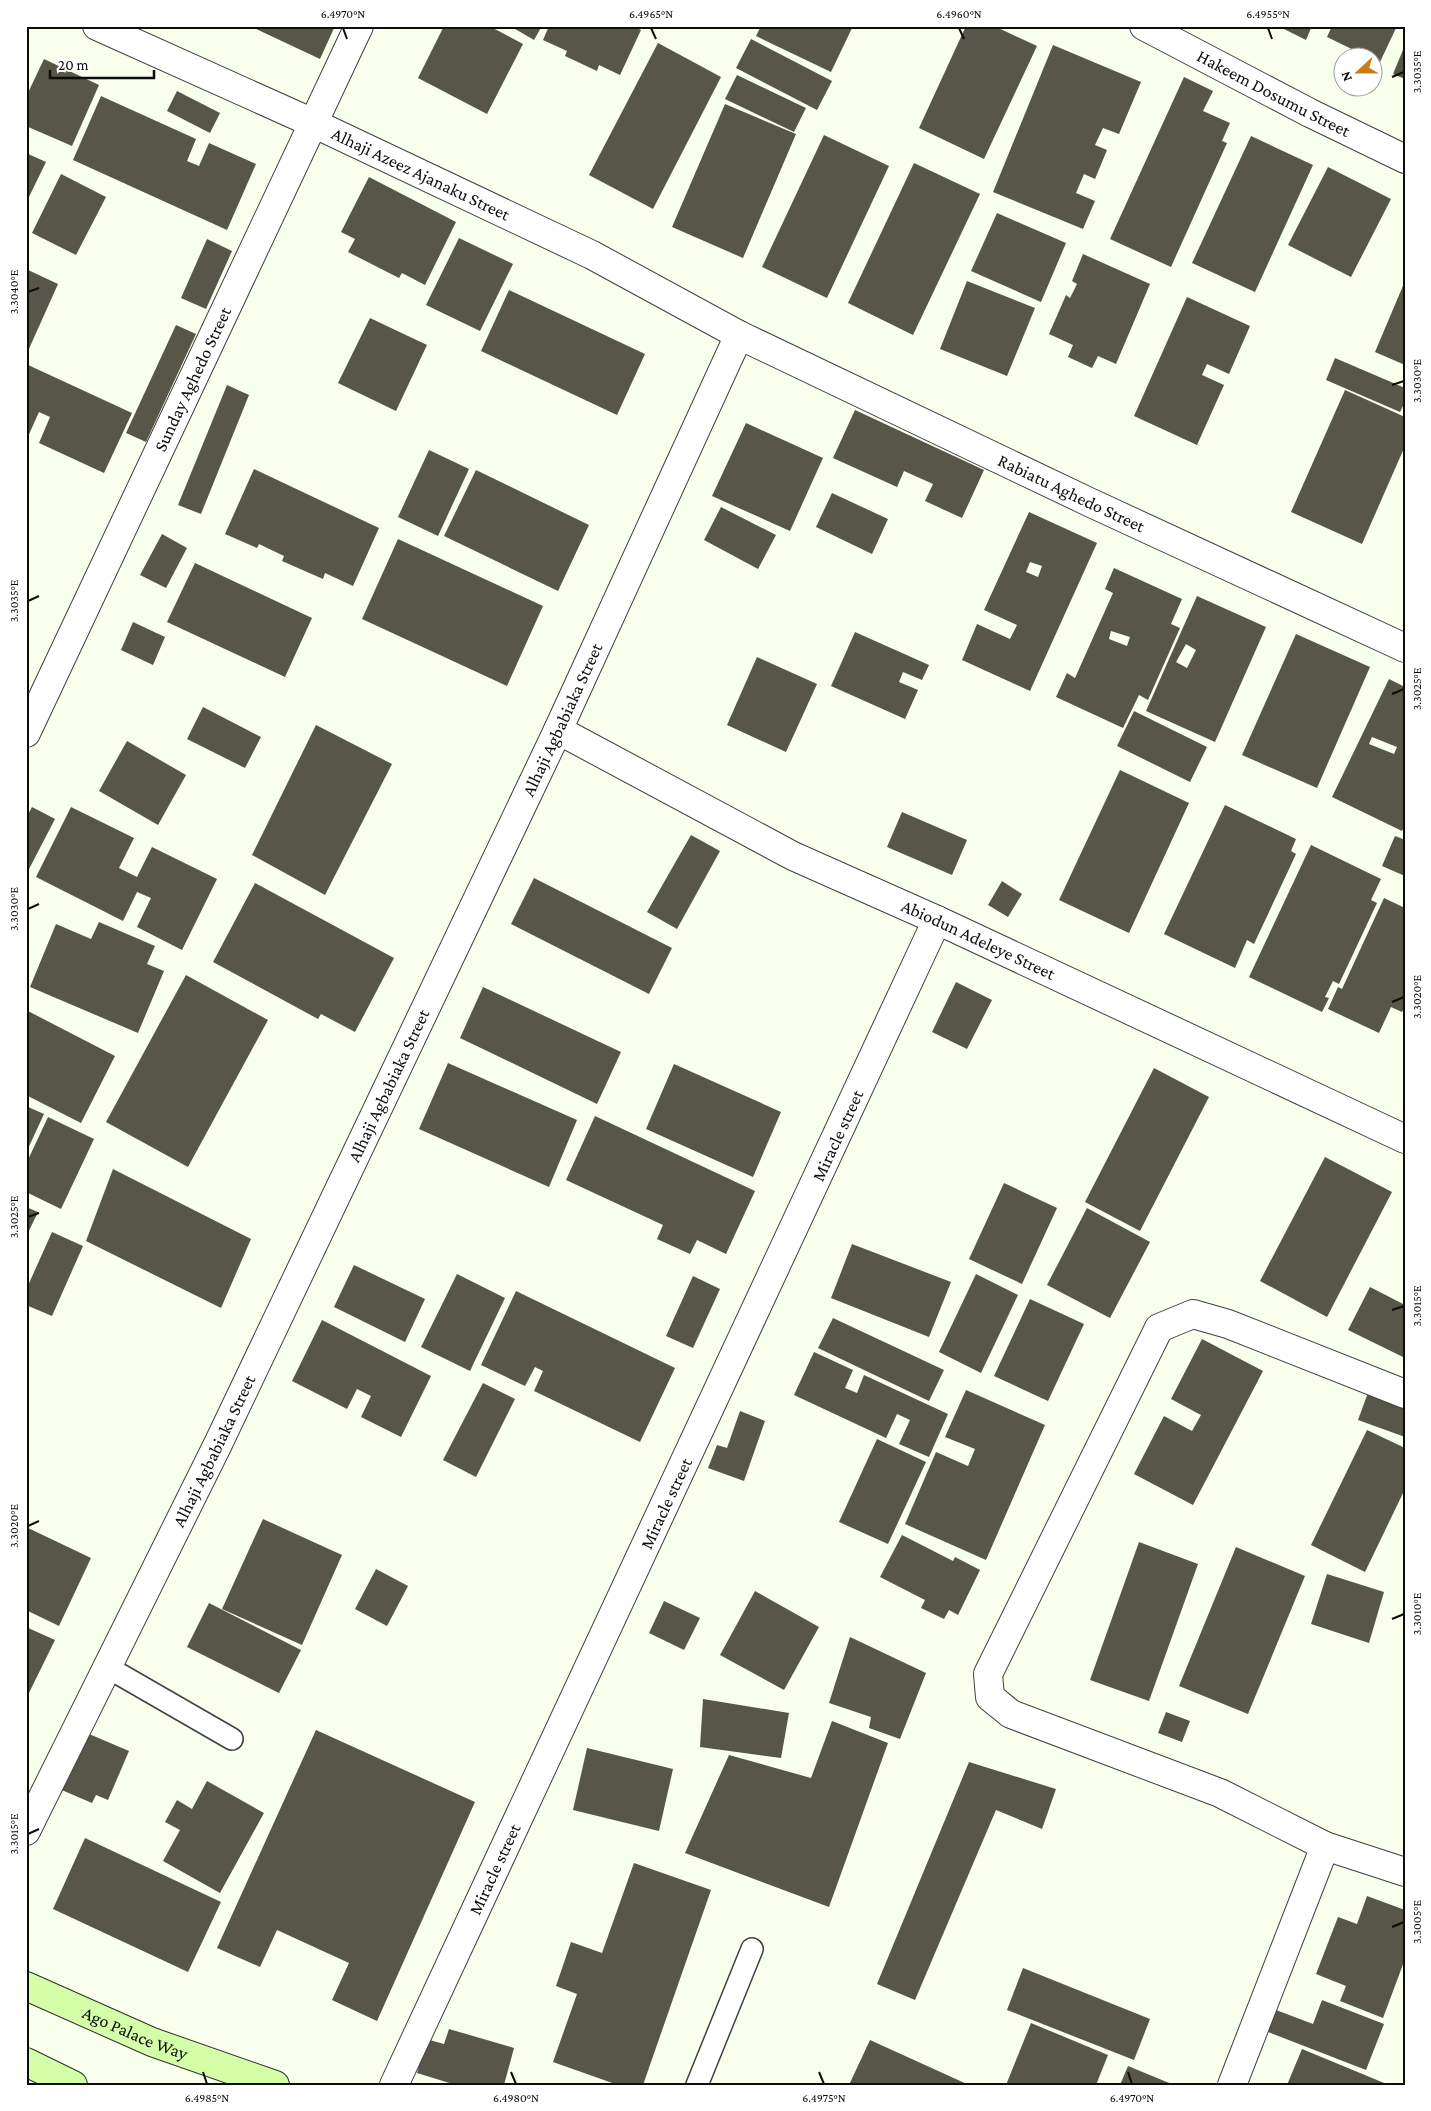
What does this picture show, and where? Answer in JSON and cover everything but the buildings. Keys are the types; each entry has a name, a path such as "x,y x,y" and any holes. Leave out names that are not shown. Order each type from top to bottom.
{"main road":[{"name":"Ago Palace Way","path":"26,1986 152,2042 275,2085"},
{"path":"26,2062 73,2085"}],"street":[{"name":"Alhaji Azeez Ajanaku Street","path":"97,26 313,123 592,255 739,335"},
{"name":"Sunday Aghedo Street","path":"26,733 359,26"},
{"name":"Hakeem Dosumu Street","path":"1144,26 1310,113 1405,159"},
{"name":"Rabiatu Aghedo Street","path":"739,335 1098,506 1405,648"},
{"name":"Alhaji Agbabiaka Street","path":"26,1831 218,1444 558,730 739,335"},
{"name":"Abiodun Adeleye Street","path":"558,730 793,856 938,920 1405,1140"},
{"name":"Miracle street","path":"394,2085 602,1638 719,1395 938,920"},
{"path":"1405,1394 1228,1324 1193,1314 1159,1328 988,1674 990,1697 1011,1714 1220,1793 1325,1846 1405,1872"},
{"path":"1232,2085 1325,1846"}],"lane":[{"path":"107,1667 232,1739"},
{"path":"697,2085 752,1949"}]}
